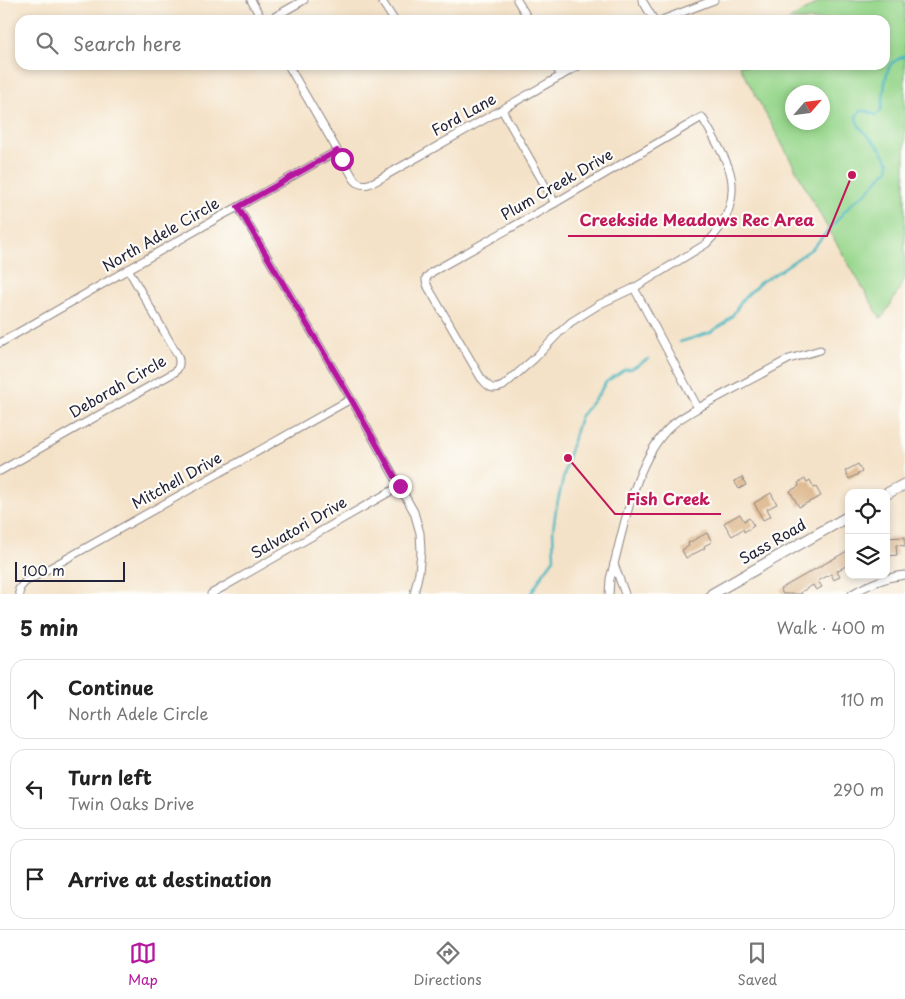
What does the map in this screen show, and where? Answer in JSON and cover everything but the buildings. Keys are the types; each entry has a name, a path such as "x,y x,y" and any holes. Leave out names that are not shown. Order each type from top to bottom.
{"street":[{"path":"251,0 259,15"},
{"path":"278,15 304,0"},
{"path":"381,0 391,15"},
{"path":"518,0 526,15"},
{"path":"642,0 651,15"},
{"path":"675,15 714,0"},
{"path":"291,70 337,151"},
{"path":"558,70 561,76"},
{"name":"Ford Lane","path":"337,151 354,179 360,185 367,184 571,70"},
{"path":"502,110 556,203"},
{"name":"Plum Creek Drive","path":"702,117 728,165 731,175 730,207 724,223 716,235 706,244 634,288 600,304 571,322 503,386 492,388 481,378 428,287 426,278 432,272 556,203 702,117"},
{"name":"North Adele Circle","path":"0,343 337,151"},
{"path":"238,207 351,399 414,512 420,533 421,557 414,594"},
{"name":"Deborah Circle","path":"0,472 178,369 180,360 178,356 128,269"},
{"path":"634,288 698,408"},
{"path":"609,594 610,580 627,514 642,469 659,439 670,427 698,408 789,359 820,350"},
{"name":"Mitchell Drive","path":"20,591 25,582 351,399"},
{"path":"890,492 905,484"},
{"name":"Salvatori Drive","path":"211,594 400,486"},
{"name":"Sass Road","path":"712,594 845,518"},
{"path":"614,564 625,594"},
{"path":"852,594 877,581 905,576"}],"green space":[{"path":"823,0 905,0 905,278 881,319 827,227 742,70 890,70 890,15 797,15"}],"waterway":[{"path":"890,66 894,61 905,56"},
{"path":"680,342 709,333 724,324 732,316 743,299 762,281 813,248 851,204 867,192 888,170 889,162 879,147 861,129 856,116 860,111 867,111 876,115 881,111 888,70"},
{"path":"531,594 554,559 553,530 556,509 580,417 606,382 625,369 631,369 648,359"}],"place":[{"name":"Creekside Meadows Rec Area","path":"852,175"},
{"name":"Fish Creek","path":"568,458"}],"route":[{"path":"342,159 337,151 238,207 400,486"}]}
